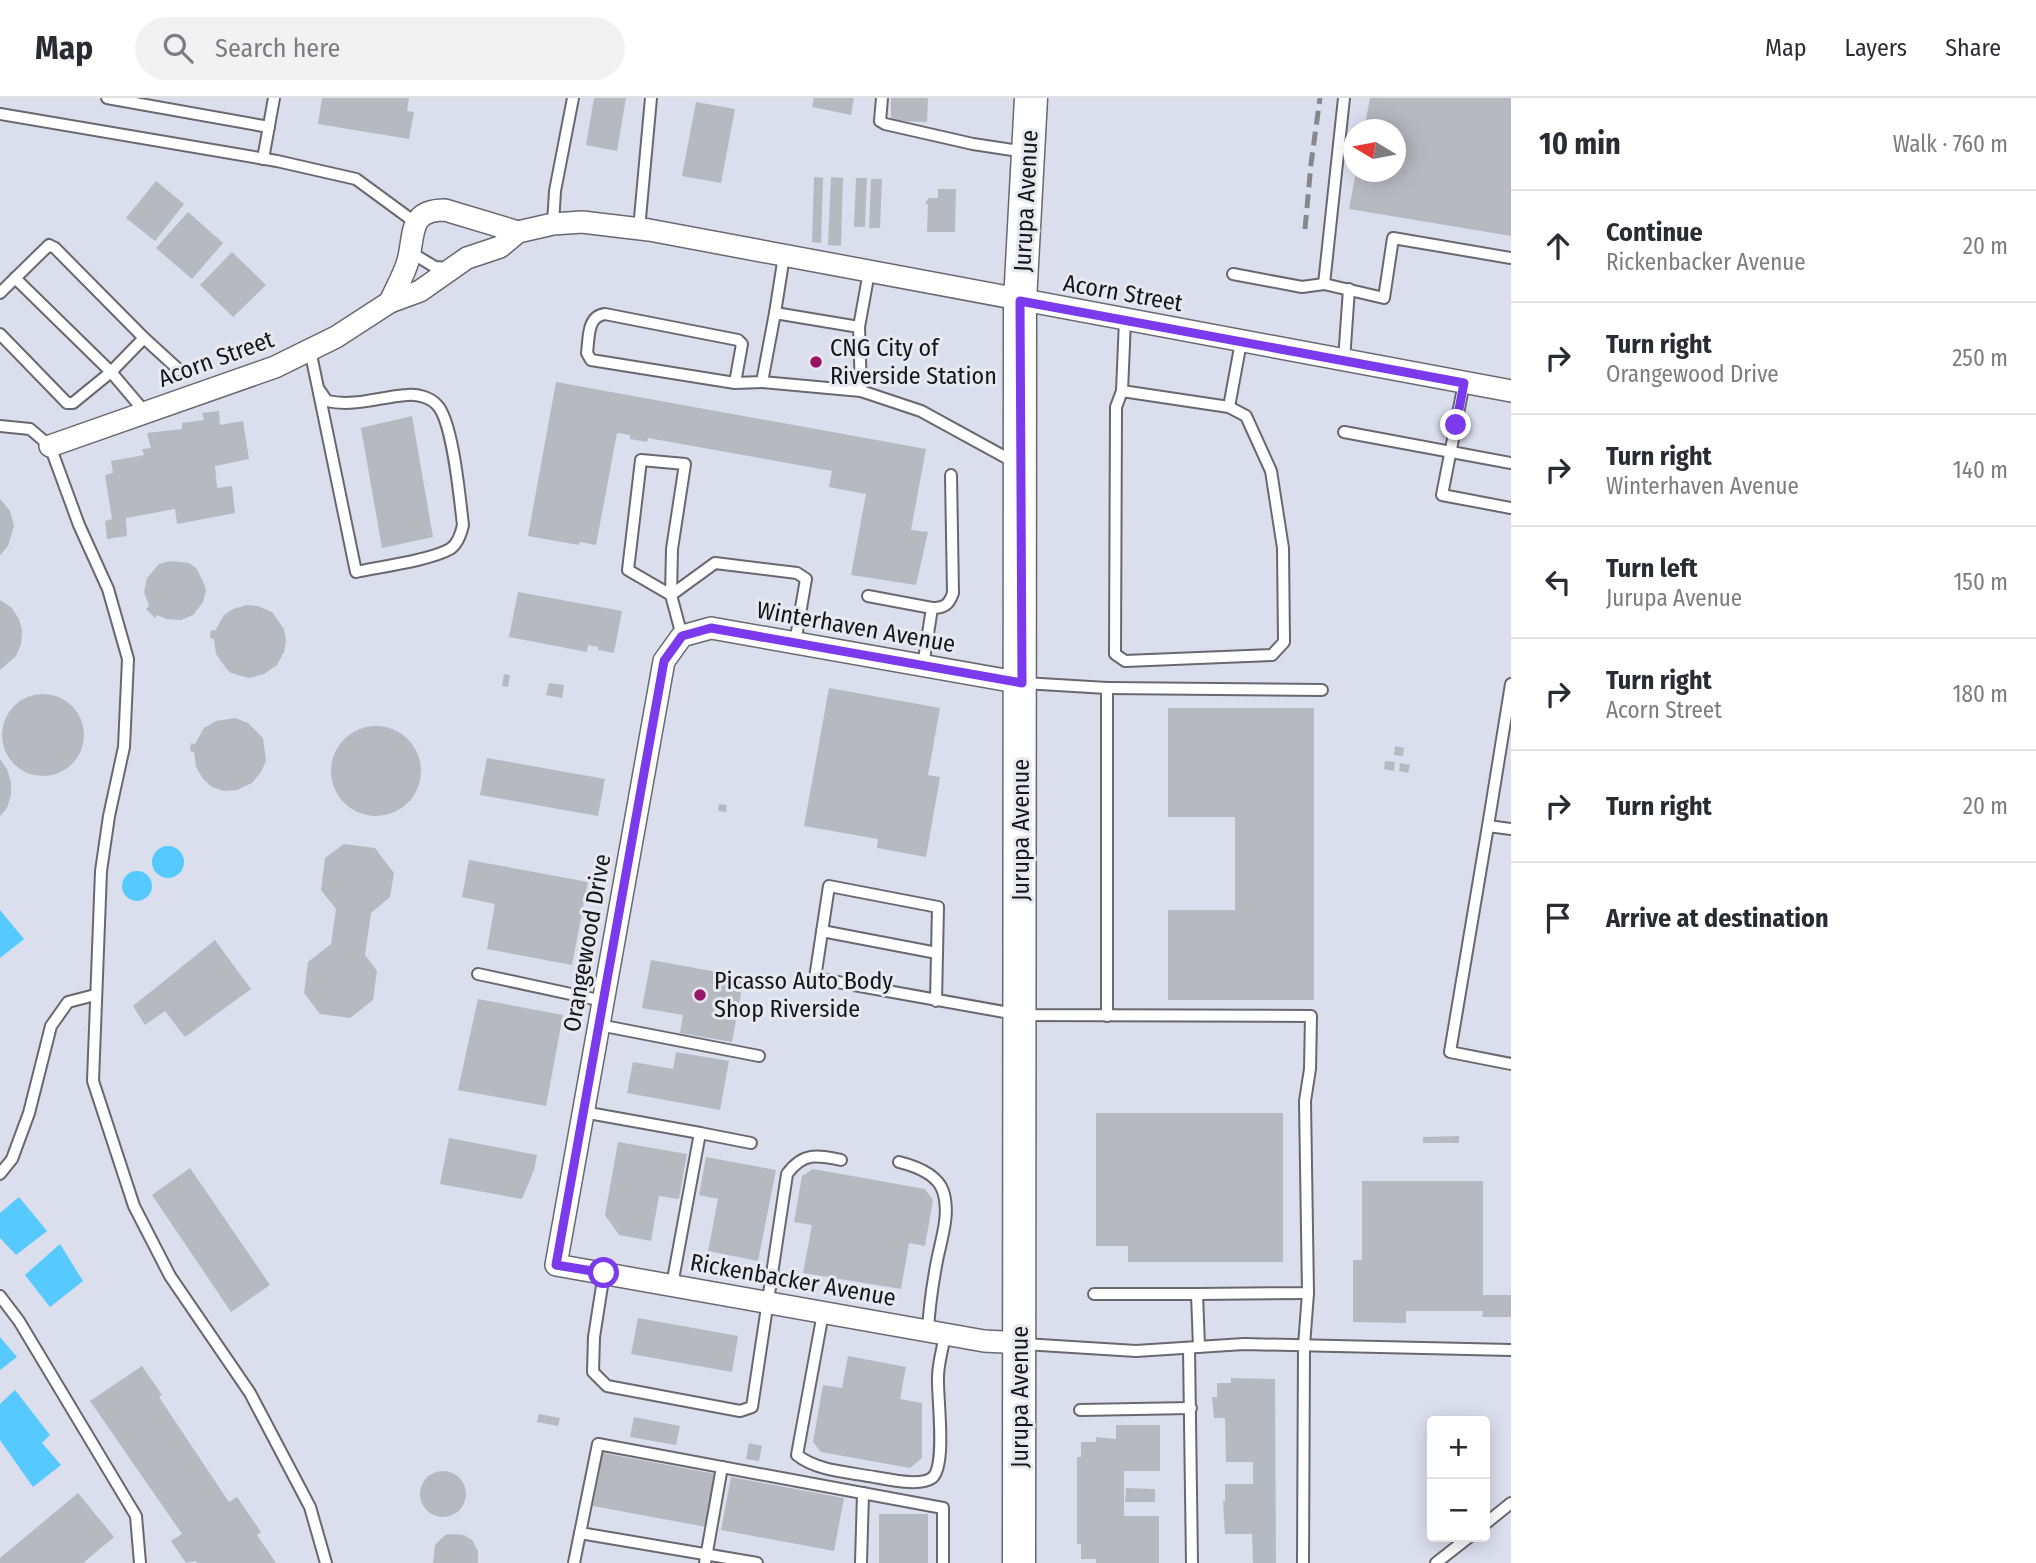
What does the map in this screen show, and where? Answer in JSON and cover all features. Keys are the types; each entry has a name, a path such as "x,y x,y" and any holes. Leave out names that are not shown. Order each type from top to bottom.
{"main road":[{"name":"Jurupa Avenue","path":"1019,1563 1022,683 1020,301 1031,98"}],"street":[{"name":"Acorn Street","path":"416,223 423,215 433,210 445,210 519,232"},
{"name":"Acorn Street","path":"50,446 275,367 336,337 390,302 420,291 467,258 500,247 519,232 553,224 582,222 639,229 1511,391"},
{"path":"390,302 407,264 410,235 416,223"},
{"name":"Winterhaven Avenue","path":"682,636 711,628 1022,683"},
{"name":"Orangewood Drive","path":"556,1265 664,661 682,636"},
{"name":"Rickenbacker Avenue","path":"556,1265 984,1341 1021,1343"}],"lane":[{"path":"107,98 269,127"},
{"path":"263,159 274,98"},
{"path":"553,224 555,191 573,98"},
{"path":"639,229 651,98"},
{"path":"882,98 880,121 885,124 973,144 1028,152"},
{"path":"1324,284 1344,98"},
{"path":"0,114 263,159 356,179 416,223"},
{"path":"1233,274 1302,287 1324,284 1384,298 1393,238 1511,258"},
{"path":"0,293 49,245 179,370"},
{"path":"410,252 435,267 450,269"},
{"path":"762,382 784,256"},
{"path":"860,390 859,327 869,272"},
{"path":"15,278 111,372 145,412"},
{"path":"1344,360 1349,289"},
{"path":"775,313 859,327"},
{"path":"735,383 742,344 738,340 605,314 597,315 592,320 587,353 592,360 735,383 762,382 860,390 921,411 1021,466"},
{"path":"1122,391 1229,407 1246,415 1271,471 1283,548 1284,642 1272,655 1125,661 1115,653 1116,407 1122,391 1125,320"},
{"path":"0,334 66,403 78,400 111,372 144,338"},
{"path":"1229,407 1241,342"},
{"path":"310,350 356,572 451,549 460,538 463,525 451,443 437,404 418,395 406,395 345,405 327,401 318,388"},
{"path":"1464,383 1442,495 1511,508"},
{"path":"0,426 30,429 50,446 79,524 108,589 128,659 124,747 109,816 101,871 93,1081 134,1206 170,1276 250,1393 310,1507 326,1563"},
{"path":"1344,432 1511,463"},
{"path":"671,594 628,570 641,460 685,464 672,549 671,594 682,636"},
{"path":"868,596 932,608 941,608 949,603 953,593 951,475"},
{"path":"671,594 715,562 797,573 806,579 795,643"},
{"path":"923,666 932,608"},
{"path":"1022,683 1107,688 1322,690"},
{"path":"1511,684 1450,1052 1511,1063"},
{"path":"1107,688 1107,1016"},
{"path":"1488,825 1511,830"},
{"path":"936,1001 938,907 830,886 815,978 936,1001 1021,1015 1311,1016 1310,1069 1305,1101 1308,1293 1304,1346 1303,1563"},
{"path":"822,931 937,953"},
{"path":"478,974 603,1001"},
{"path":"0,1174 12,1159 29,1113 51,1026 68,1002 95,995"},
{"path":"599,1025 759,1056"},
{"path":"583,1112 751,1143"},
{"path":"672,1285 700,1133"},
{"path":"604,1273 594,1337 593,1372 607,1386 740,1411 752,1407 787,1174 798,1162 814,1155 841,1160"},
{"path":"823,1312 797,1455 808,1464 850,1473 906,1482 929,1480 935,1475 939,1457 936,1265 946,1210 942,1189 934,1179 918,1168 900,1162"},
{"path":"1094,1294 1308,1293"},
{"path":"1192,1563 1191,1408 1197,1294"},
{"path":"0,1296 26,1332 136,1516 141,1563"},
{"path":"1021,1343 1136,1351 1244,1344 1511,1350"},
{"path":"1080,1410 1191,1408"},
{"path":"574,1563 598,1444 943,1508 943,1563"},
{"path":"706,1559 722,1467"},
{"path":"861,1563 863,1493"},
{"path":"1490,1520 1511,1503"},
{"path":"580,1533 706,1559 757,1563"},
{"path":"1436,1563 1463,1542"}],"shaded area":[{"path":"0,98 1511,98 1511,1563 0,1563"}],"water":[{"path":"168,846 179,851 184,862 179,873 168,878 157,873 152,862 157,851"},
{"path":"137,871 148,875 152,886 148,897 137,901 126,897 122,886 126,875"},
{"path":"0,910 24,939 0,958"},
{"path":"19,1197 47,1231 16,1255 0,1238 0,1213"},
{"path":"60,1244 83,1281 50,1307 25,1275"},
{"path":"0,1337 17,1357 0,1370"},
{"path":"15,1390 50,1435 42,1443 61,1465 33,1487 0,1440 0,1404"}],"building":[{"path":"322,98 409,98 407,111 414,112 409,139 318,124"},
{"path":"594,98 626,98 617,151 586,145"},
{"path":"814,98 854,98 851,115 812,107"},
{"path":"891,98 928,98 927,122 891,121"},
{"path":"1370,98 1511,98 1511,236 1349,209 1354,182 1406,182 1406,119 1366,119"},
{"path":"696,102 735,109 721,183 682,176"},
{"path":"814,177 823,178 821,243 812,242"},
{"path":"831,177 843,178 841,246 828,245"},
{"path":"856,178 867,178 865,227 854,227"},
{"path":"871,179 882,179 880,228 869,228"},
{"path":"156,181 184,204 155,241 126,218"},
{"path":"938,189 956,189 955,232 927,232 926,200 938,198"},
{"path":"188,212 223,243 192,279 156,248"},
{"path":"232,252 266,285 233,317 200,285"},
{"path":"556,382 926,449 911,530 928,532 916,585 851,575 866,494 829,487 832,471 648,438 647,442 630,439 630,435 617,433 596,545 580,542 579,545 528,536"},
{"path":"219,411 220,425 243,421 249,459 215,466 217,488 232,486 235,513 177,524 175,509 126,518 127,536 107,539 105,521 112,519 105,475 113,473 111,461 144,455 142,449 151,448 147,433 182,429 182,423 204,420 202,413"},
{"path":"412,416 433,537 382,548 361,428"},
{"path":"0,499 10,511 14,526 8,546 0,555"},
{"path":"170,561 189,563 197,569 206,590 203,602 193,615 181,620 157,615 155,618 146,609 149,606 144,592 147,578 159,564"},
{"path":"518,592 622,611 614,653 588,645 587,652 509,637"},
{"path":"0,600 12,608 22,631 16,656 0,670"},
{"path":"247,605 272,612 284,629 286,641 277,665 264,674 249,678 231,673 226,668 216,654 214,639 210,638 211,630 215,631 224,615"},
{"path":"504,674 510,675 508,687 502,686"},
{"path":"549,683 564,685 562,698 546,695"},
{"path":"829,688 940,708 928,775 940,777 926,857 877,848 878,839 804,826"},
{"path":"43,694 59,697 72,706 81,719 84,735 81,751 72,764 59,773 43,776 27,773 14,764 5,751 2,735 5,719 14,706 27,697"},
{"path":"1168,708 1314,708 1314,1000 1168,1000 1168,910 1235,910 1235,817 1168,817"},
{"path":"235,718 248,723 263,738 266,761 252,783 237,790 224,791 212,787 203,779 196,767 194,752 190,751 191,743 195,744 204,728 216,721"},
{"path":"376,726 393,730 408,739 417,754 421,771 417,788 408,803 393,812 376,816 359,812 344,803 335,788 331,771 335,754 344,739 359,730"},
{"path":"1395,746 1404,748 1403,756 1394,755"},
{"path":"487,758 605,779 598,816 480,795"},
{"path":"0,759 11,782 11,795 7,808 0,816"},
{"path":"1385,761 1395,762 1394,771 1384,769"},
{"path":"1400,763 1410,765 1408,773 1399,771"},
{"path":"719,804 727,805 726,812 718,811"},
{"path":"344,844 375,848 394,873 390,897 371,913 365,955 377,971 373,1000 350,1018 320,1014 304,993 308,962 331,944 336,909 321,890 325,858"},
{"path":"469,860 588,882 572,965 487,949 495,904 462,897"},
{"path":"215,940 251,989 185,1037 165,1011 145,1025 133,1006"},
{"path":"651,960 744,977 732,1042 680,1033 683,1015 642,1008"},
{"path":"478,999 563,1015 546,1106 458,1090"},
{"path":"676,1052 729,1061 720,1110 627,1093 633,1062 673,1069"},
{"path":"1096,1113 1283,1113 1283,1262 1128,1262 1128,1246 1096,1246"},
{"path":"1459,1136 1459,1143 1423,1143 1423,1137"},
{"path":"449,1138 537,1155 522,1199 440,1184"},
{"path":"618,1142 687,1154 679,1199 659,1196 651,1241 619,1235 605,1215"},
{"path":"706,1157 776,1170 758,1261 708,1251 718,1199 699,1195"},
{"path":"190,1168 270,1285 231,1312 152,1195"},
{"path":"813,1169 925,1189 933,1200 925,1246 909,1243 901,1289 803,1273 812,1225 794,1222 802,1176"},
{"path":"1362,1181 1483,1181 1483,1295 1511,1295 1511,1317 1482,1317 1483,1311 1406,1311 1406,1323 1353,1322 1353,1260 1362,1260"},
{"path":"638,1318 738,1336 732,1372 631,1354"},
{"path":"848,1356 906,1367 900,1399 922,1403 922,1458 910,1468 821,1452 813,1442 823,1385 842,1388"},
{"path":"142,1366 162,1395 159,1397 229,1502 237,1497 261,1532 257,1535 276,1563 186,1563 171,1541 182,1534 90,1401"},
{"path":"1231,1378 1275,1379 1276,1563 1253,1563 1252,1534 1225,1534 1225,1484 1253,1484 1253,1462 1226,1462 1225,1418 1214,1418 1212,1397 1217,1397 1217,1383 1231,1383"},
{"path":"539,1414 560,1418 558,1426 537,1422"},
{"path":"634,1417 680,1426 676,1445 630,1437"},
{"path":"1116,1425 1160,1425 1160,1471 1124,1471 1124,1516 1159,1516 1159,1563 1096,1563 1096,1559 1081,1559 1081,1544 1077,1544 1077,1457 1081,1457 1081,1442 1096,1442 1096,1437 1116,1439"},
{"path":"749,1443 762,1446 759,1461 746,1459"},
{"path":"603,1453 716,1474 706,1527 593,1506"},
{"path":"443,1471 460,1477 466,1494 460,1511 443,1517 426,1511 420,1494 426,1477"},
{"path":"731,1477 844,1498 834,1551 721,1530"},
{"path":"1126,1488 1155,1489 1155,1502 1125,1502"},
{"path":"78,1493 114,1537 83,1563 0,1563 0,1558"},
{"path":"879,1514 928,1514 928,1563 879,1563"},
{"path":"445,1535 464,1535 472,1540 478,1551 478,1563 433,1563 435,1545"}],"railway":[{"path":"1305,229 1320,98"}],"place":[{"name":"CNG City of Riverside Station","path":"816,362"},
{"name":"Picasso Auto Body Shop Riverside","path":"700,995"}],"route":[{"path":"604,1273 556,1265 664,661 682,636 711,628 1022,683 1020,301 1464,383 1456,425"}]}
